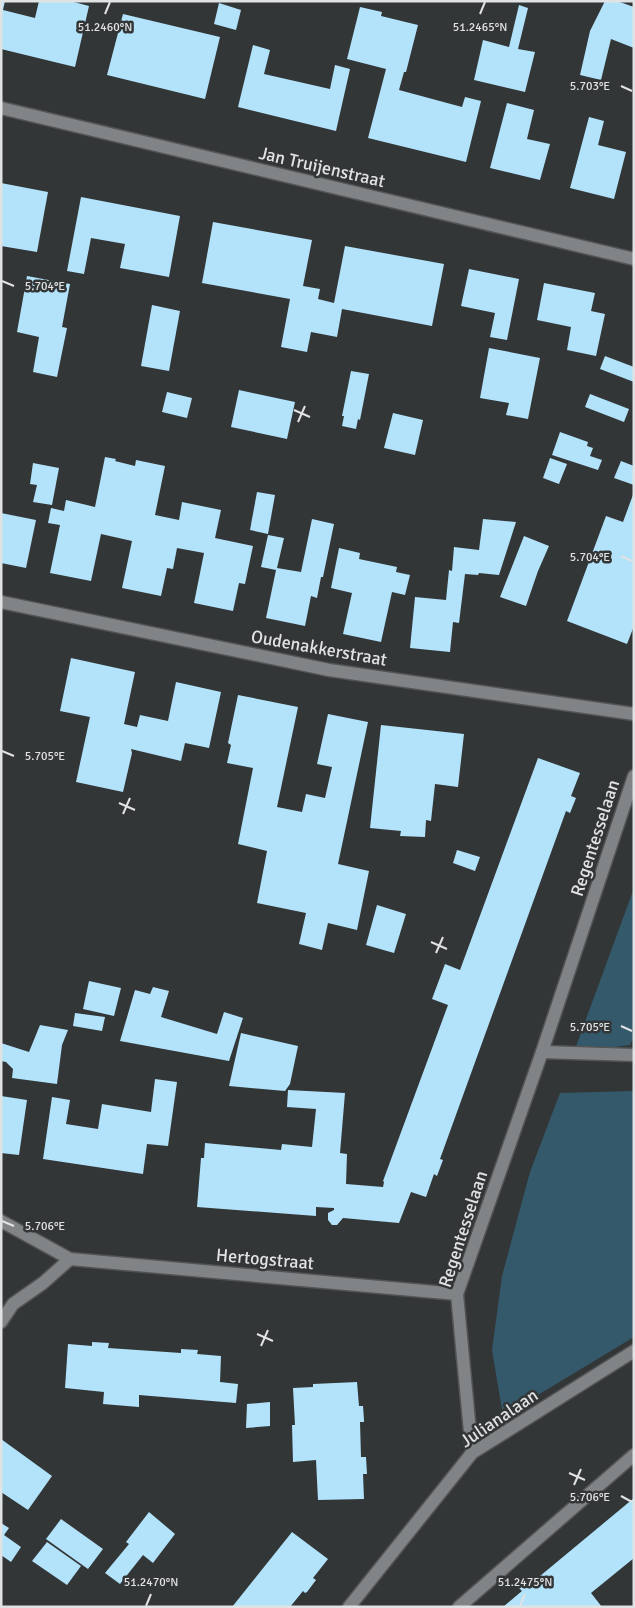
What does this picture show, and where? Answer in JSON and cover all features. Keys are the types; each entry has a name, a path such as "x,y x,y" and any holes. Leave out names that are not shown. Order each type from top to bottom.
{"street":[{"name":"Jan Truijenstraat","path":"1,108 634,259"},
{"name":"Oudenakkerstraat","path":"1,602 329,670 634,714"},
{"name":"Regentesselaan","path":"472,1453 457,1294 542,1052 634,776"},
{"path":"542,1052 634,1055"},
{"name":"Hertogstraat","path":"1,1221 70,1259 457,1294"},
{"path":"1,1322 7,1303 43,1283 70,1259"},
{"name":"Julianalaan","path":"349,1607 472,1453 634,1351"},
{"path":"459,1607 634,1456"}],"shaded area":[{"path":"634,888 634,1036 630,1045 574,1052"},
{"path":"634,1091 634,1337 503,1416 492,1350 502,1276 530,1172 560,1093"}],"building":[{"path":"1,1 5,1 3,10 35,18 39,1 70,1 89,6 75,67 1,49"},
{"path":"605,1 617,1 634,7 634,48 611,39 601,80 580,75 590,31"},
{"path":"219,3 241,10 236,30 214,24"},
{"path":"519,5 528,8 518,49 535,52 525,92 474,80 483,40 509,47"},
{"path":"360,7 382,12 381,16 418,25 406,72 404,72 399,90 462,107 465,97 481,101 466,162 368,138 386,69 347,59"},
{"path":"123,14 220,37 205,99 107,75"},
{"path":"253,45 270,50 264,74 330,89 335,65 350,69 336,131 238,107"},
{"path":"507,103 534,110 527,139 550,144 540,180 490,168"},
{"path":"589,117 604,121 598,145 626,152 614,199 570,188"},
{"path":"1,183 48,192 37,252 1,246"},
{"path":"81,197 180,216 169,277 120,268 125,244 91,238 84,274 67,271"},
{"path":"213,222 312,240 303,286 320,289 318,299 334,303 345,246 444,264 432,326 342,309 337,337 311,332 307,352 281,347 290,299 202,283"},
{"path":"469,269 519,279 507,340 490,337 495,313 461,306"},
{"path":"27,276 70,284 62,327 67,328 57,377 33,372 39,337 17,332"},
{"path":"544,283 595,293 591,311 605,314 596,356 567,350 571,327 537,320"},
{"path":"152,305 180,311 169,371 141,366"},
{"path":"489,348 540,358 528,419 506,415 509,403 480,398"},
{"path":"605,356 634,367 634,382 600,369"},
{"path":"351,371 369,374 360,420 358,419 356,429 342,426 344,416 342,416"},
{"path":"239,390 295,402 287,439 231,427"},
{"path":"167,392 192,398 187,418 162,412"},
{"path":"590,394 629,409 624,422 585,407"},
{"path":"393,413 423,420 415,455 384,448"},
{"path":"560,432 588,442 587,446 593,448 590,456 602,460 598,470 552,455"},
{"path":"105,457 135,466 136,460 165,466 155,515 179,520 182,502 221,510 215,538 253,546 245,584 239,583 233,611 194,603 204,553 177,548 173,569 167,568 161,596 122,588 132,541 101,534 91,581 50,573 60,525 48,523 51,508 64,511 66,500 95,507"},
{"path":"550,458 567,464 559,484 543,478"},
{"path":"621,461 634,466 634,485 614,478"},
{"path":"33,463 59,468 52,505 33,502 37,485 30,484"},
{"path":"257,492 275,495 268,534 250,530"},
{"path":"634,492 634,626 627,644 567,621 606,516 623,522"},
{"path":"1,513 36,520 26,568 1,563"},
{"path":"312,519 334,524 323,577 321,577 317,598 311,596 305,626 266,618 276,570 261,567 268,535 284,538 277,568 301,572"},
{"path":"483,519 516,522 499,575 465,574 459,623 453,622 450,652 410,648 415,597 446,600 449,570 452,571 454,547 479,550"},
{"path":"524,536 549,546 526,606 500,597"},
{"path":"339,548 360,553 359,559 397,567 396,572 410,575 405,595 392,592 381,642 343,634 352,593 331,588"},
{"path":"71,658 135,672 124,724 137,727 140,715 168,721 176,682 221,692 209,748 185,743 181,761 131,749 132,753 123,792 76,782 90,717 60,711"},
{"path":"238,695 298,707 277,807 302,812 306,794 325,798 332,767 317,764 328,714 368,722 338,864 369,871 357,930 328,923 322,950 299,944 306,913 257,903 267,851 238,844 253,768 227,763 231,745 228,743"},
{"path":"381,725 464,734 458,787 435,784 431,821 426,820 425,837 400,836 401,831 370,828"},
{"path":"538,758 580,773 571,796 576,798 570,813 566,811 440,1159 443,1160 437,1176 434,1174 426,1197 411,1192 399,1223 343,1218 337,1225 332,1225 328,1220 328,1213 334,1210 334,1208 316,1207 316,1216 197,1207 201,1158 204,1158 205,1143 281,1150 282,1144 312,1147 316,1109 287,1107 288,1090 345,1093 340,1153 347,1154 346,1184 383,1187 383,1181 448,1005 432,999 445,964 460,970"},
{"path":"457,850 480,857 475,871 453,863"},
{"path":"377,905 406,914 394,953 366,945"},
{"path":"89,981 121,988 114,1016 83,1009"},
{"path":"153,987 169,991 161,1017 217,1034 224,1012 243,1018 229,1061 120,1041 135,990 150,994"},
{"path":"75,1013 105,1017 102,1031 73,1026"},
{"path":"40,1025 68,1030 62,1045 57,1084 12,1078 13,1069 6,1062 1,1061 1,1043 29,1052"},
{"path":"241,1033 298,1046 290,1084 285,1091 229,1086"},
{"path":"155,1079 177,1082 168,1146 147,1144 143,1174 43,1159 52,1097 70,1100 66,1124 98,1129 102,1104 151,1112"},
{"path":"1,1096 27,1100 19,1155 1,1153"},
{"path":"92,1342 109,1343 108,1348 181,1353 181,1349 198,1350 197,1354 221,1356 220,1382 238,1384 236,1403 139,1395 139,1407 103,1404 104,1392 65,1388 68,1344 92,1346"},
{"path":"357,1382 359,1406 363,1406 364,1420 364,1422 360,1422 361,1457 366,1457 367,1474 363,1474 364,1499 318,1500 316,1460 293,1462 292,1425 295,1425 293,1388 313,1387 313,1384"},
{"path":"270,1402 270,1426 246,1428 247,1404"},
{"path":"1,1439 52,1476 28,1510 1,1492"},
{"path":"634,1498 634,1558 591,1593 602,1607 503,1607 522,1591 519,1588 532,1578 534,1581"},
{"path":"149,1512 175,1534 153,1563 143,1555 120,1584 105,1573 129,1544 126,1542"},
{"path":"61,1519 103,1549 88,1569 46,1539"},
{"path":"1,1523 9,1528 4,1535 21,1547 11,1562 1,1555"},
{"path":"292,1532 328,1559 313,1578 316,1580 307,1592 303,1591 290,1607 232,1607"},
{"path":"47,1542 81,1566 67,1585 32,1561"}]}
